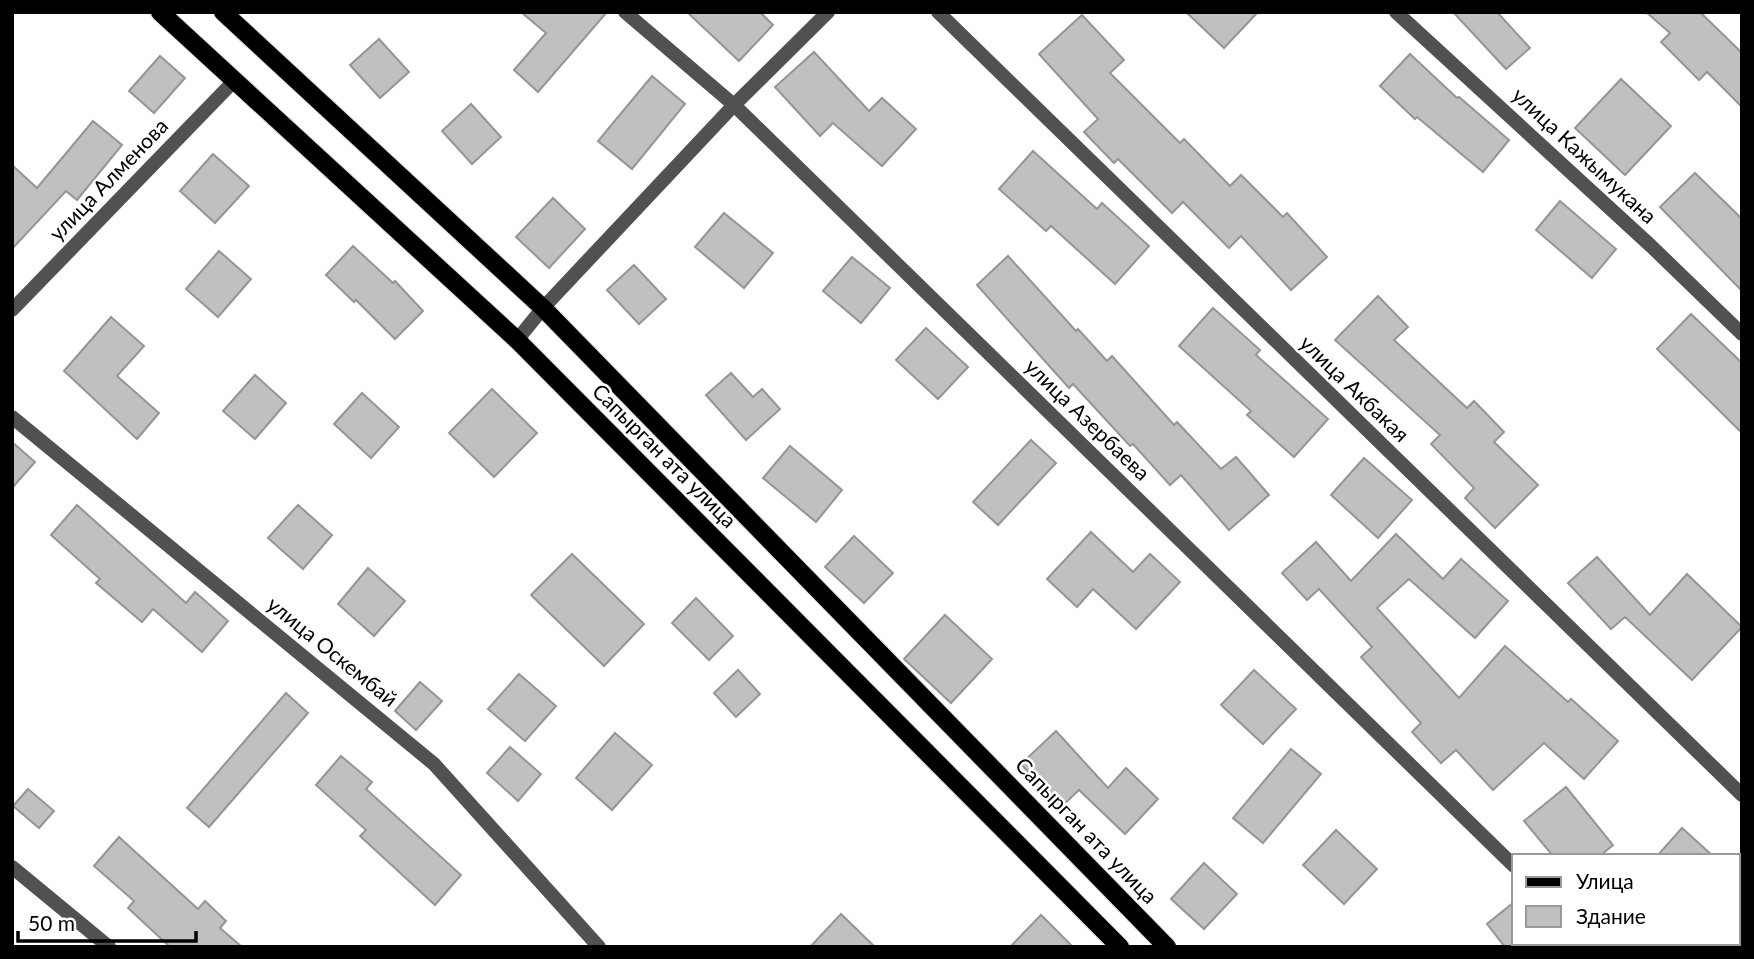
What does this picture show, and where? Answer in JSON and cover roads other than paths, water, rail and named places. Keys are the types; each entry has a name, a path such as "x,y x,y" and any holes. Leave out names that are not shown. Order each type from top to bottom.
{"main road":[{"name":"Сапырган ата улица","path":"160,12 517,340 1120,947"},
{"name":"Сапырган ата улица","path":"223,12 542,308 1167,947"}],"street":[{"name":"улица Азербаева","path":"625,12 734,105 1512,864"},
{"path":"517,340 542,308 734,105 828,12"},
{"name":"улица Акбакая","path":"938,12 1742,795"},
{"name":"улица Кажымукана","path":"1396,12 1651,246 1742,334"},
{"name":"улица Алменова","path":"12,310 235,80"},
{"name":"улица Оскембай","path":"12,417 434,764 600,947"},
{"path":"12,867 109,947"}]}
